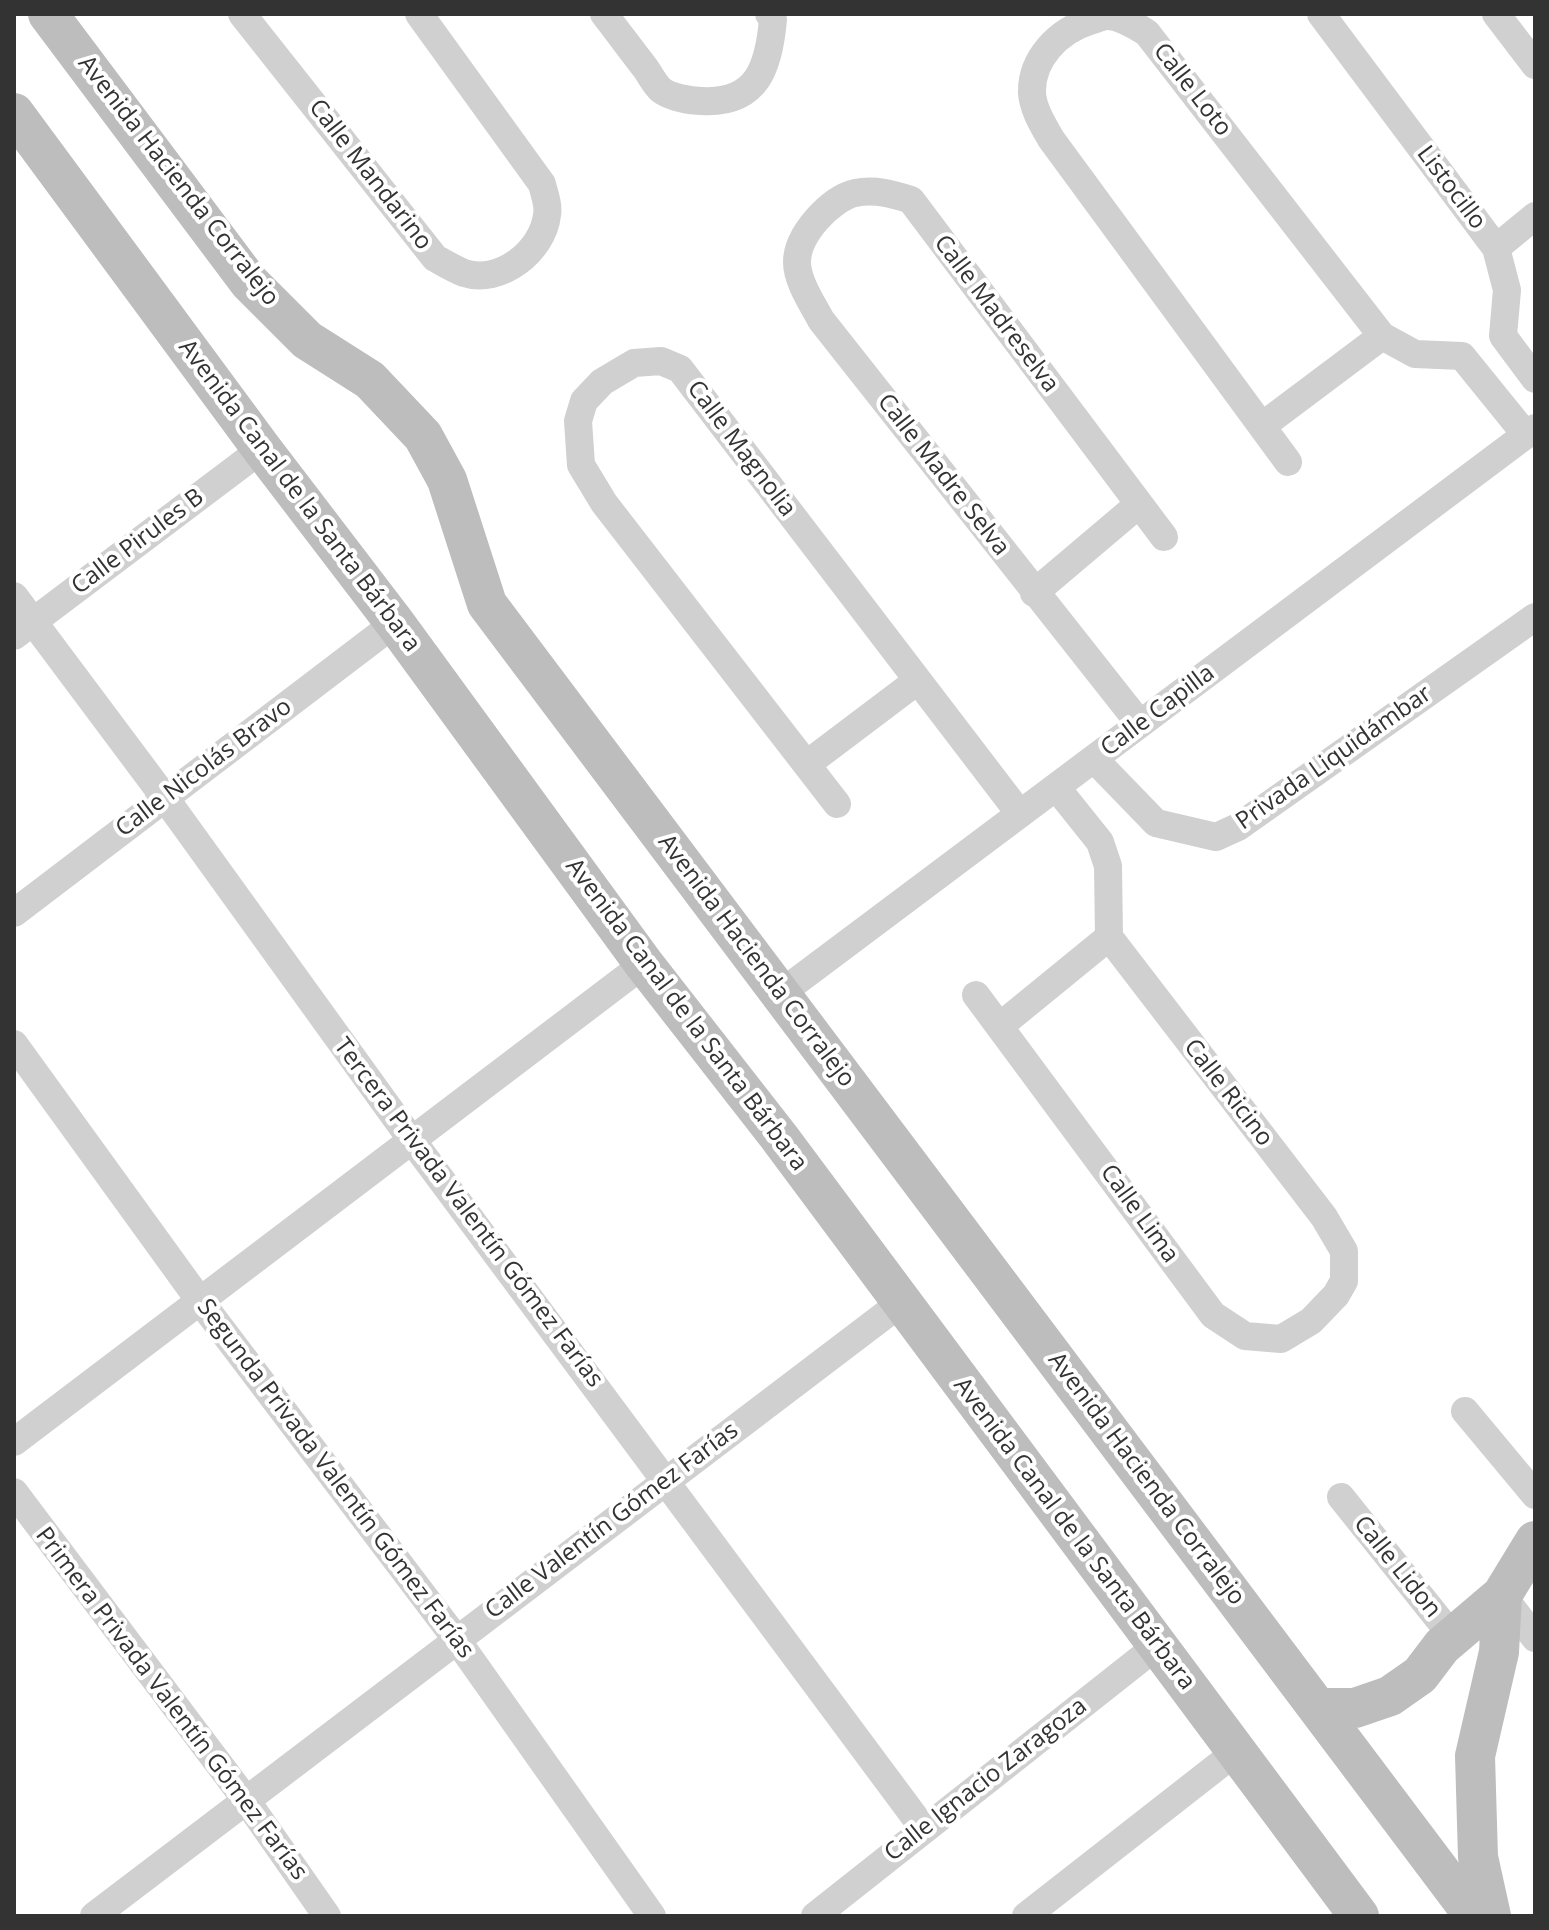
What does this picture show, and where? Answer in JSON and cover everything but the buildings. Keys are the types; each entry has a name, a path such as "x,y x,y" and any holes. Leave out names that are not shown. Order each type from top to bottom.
{"main road":[{"name":"Avenida Hacienda Corralejo","path":"48,14 249,282 307,340 370,380 423,436 447,480 487,604 1474,1916"},
{"name":"Avenida Canal de la Santa Bárbara","path":"14,113 262,449 395,623 644,964 779,1137 1359,1916"},
{"path":"1318,1708 1355,1708 1390,1696 1420,1675 1442,1646 1502,1595 1535,1541"},
{"path":"1491,1916 1478,1857 1475,1756 1499,1652 1502,1595"}],"street":[{"name":"Calle Mandarino","path":"242,14 435,258 465,274 487,276 504,271 522,258 541,237 548,213 542,184 419,14"},
{"path":"604,14 661,90 691,101 710,102 729,100 746,92 761,75 771,47 773,19 769,14"},
{"name":"Listocillo","path":"1321,14 1496,248 1507,290 1503,336 1535,379"},
{"path":"1496,14 1535,65"},
{"name":"Calle Loto","path":"1288,462 1060,151 1039,117 1032,94 1037,65 1049,47 1082,23 1107,16 1128,22 1147,33 1382,336 1415,354 1462,356 1530,432"},
{"name":"Calle Madreselva","path":"822,212 853,193 883,192 911,200 1164,537"},
{"name":"Calle Madre Selva","path":"822,212 805,236 797,261 806,292 821,320 1140,724"},
{"path":"1496,248 1535,216"},
{"path":"1262,426 1382,336"},
{"name":"Calle Magnolia","path":"837,804 604,503 581,465 578,421 584,401 602,382 634,363 661,361 680,369 1020,814"},
{"name":"Calle Capilla","path":"781,993 1530,432"},
{"name":"Calle Pirules B","path":"23,629 262,449"},
{"path":"1034,593 1138,505"},
{"name":"Tercera Privada Valentín Gómez Farías","path":"14,596 23,629 165,798 411,1139 923,1828"},
{"name":"Privada Liquidámbar","path":"1094,759 1156,823 1216,837 1238,827 1535,617"},
{"name":"Calle Nicolás Bravo","path":"14,913 395,623"},
{"path":"807,764 917,681"},
{"path":"1000,1026 1109,937 1108,866 1100,842 1056,787"},
{"name":"Calle Ricino","path":"1109,937 1324,1217 1344,1251 1344,1281 1336,1295 1311,1321"},
{"path":"14,1442 644,964"},
{"name":"Calle Lima","path":"976,995 1213,1315 1245,1336 1281,1339 1311,1321"},
{"name":"Segunda Privada Valentín Gómez Farías","path":"14,1044 200,1301 457,1640 652,1916"},
{"name":"Calle Valentín Gómez Farías","path":"94,1916 902,1302"},
{"path":"1465,1411 1535,1495"},
{"name":"Primera Privada Valentín Gómez Farías","path":"14,1492 246,1800 327,1916"},
{"name":"Calle Lidon","path":"1341,1497 1453,1637"},
{"path":"1502,1595 1535,1638"},
{"name":"Calle Ignacio Zaragoza","path":"815,1916 1158,1645"},
{"path":"1026,1916 1237,1751"}]}
